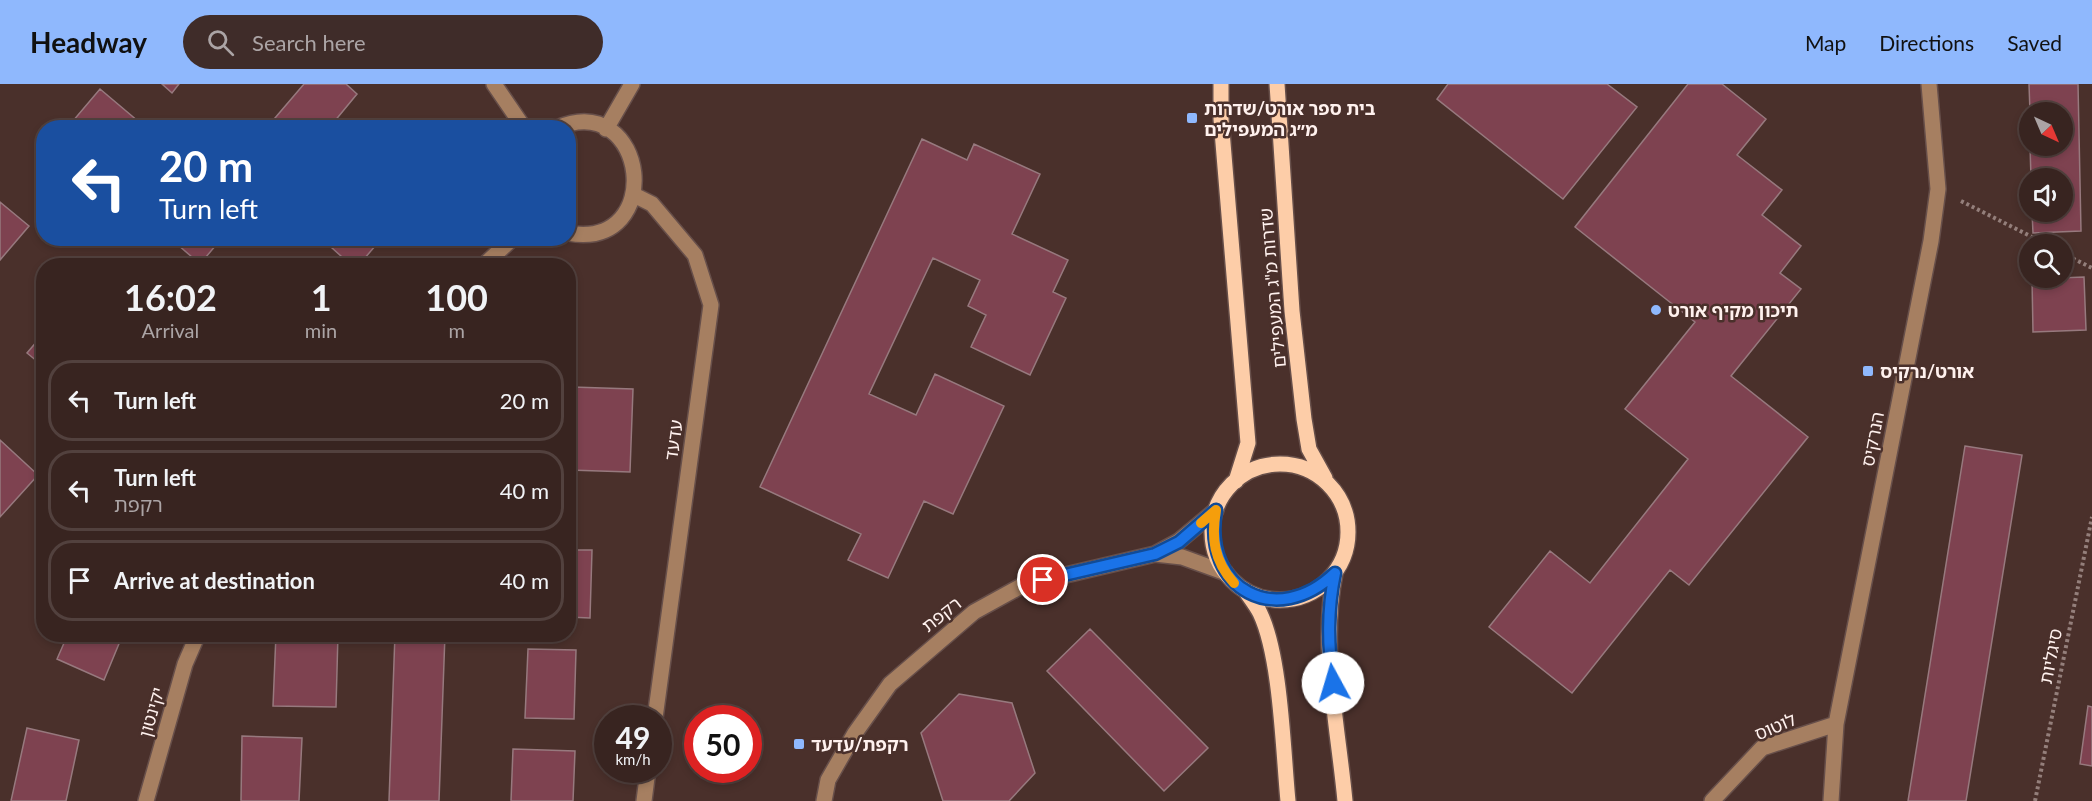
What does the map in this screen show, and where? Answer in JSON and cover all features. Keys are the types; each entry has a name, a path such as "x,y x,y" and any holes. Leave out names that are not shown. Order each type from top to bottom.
{"main road":[{"name":"שדרות מ\"ג המעפילים","path":"1221,84 1221,119 1247,433 1244,461 1236,481"},
{"name":"שדרות מ\"ג המעפילים","path":"1277,84 1292,311 1304,419 1309,449 1328,484"},
{"path":"1288,801 1274,666 1267,633 1260,613 1245,590 1226,573 1216,554 1212,532 1216,510 1224,494 1236,481 1253,470 1272,465 1293,465 1312,472 1328,484 1340,499 1346,517 1348,537 1344,556 1335,573 1328,605 1328,641 1345,801"},
{"path":"1245,590 1263,598 1283,600 1302,596 1320,587 1335,573"}],"street":[{"path":"494,84 519,120"},
{"path":"606,129 632,84"},
{"name":"הנרקיס","path":"1831,801 1836,724 1931,241 1938,189 1929,84"},
{"path":"576,123 606,129 619,138 629,150 636,179 634,195 623,214 606,229 592,233 576,233"},
{"name":"עדעד","path":"634,195 652,204 695,255 711,305 657,705"},
{"path":"492,258 504,246"},
{"name":"רקפת","path":"824,801 828,780 855,733 890,684 974,612 1023,585 1155,554 1179,542 1216,510"},
{"name":"רקפת","path":"1155,554 1182,557 1226,573"},
{"name":"יקינטון","path":"146,801 185,664 195,642"},
{"name":"לוטוס","path":"1712,801 1762,748 1836,724"},
{"path":"644,801 646,783"}],"path":[{"path":"1938,189 2026,234"},
{"path":"2073,258 2092,268"},
{"name":"סיגליות","path":"2036,801 2092,517"}],"building":[{"path":"162,84 179,84 172,93"},
{"path":"304,84 346,84 357,94 336,120 277,120 275,118"},
{"path":"1448,84 1607,84 1637,107 1563,199 1437,99"},
{"path":"1688,84 1722,84 1766,119 1737,155 1782,190 1762,215 1801,246 1780,273 1801,289 1731,376 1808,437 1689,585 1670,570 1572,693 1489,627 1550,551 1590,583 1688,459 1625,409 1695,322 1575,227"},
{"path":"2029,84 2078,84 2081,231 2033,233 2032,222 2073,222 2073,168 2031,168 2030,156 2073,156 2073,102 2030,102"},
{"path":"100,89 137,120 74,120"},
{"path":"922,139 967,160 974,144 1040,174 1012,234 1068,260 1053,292 1066,298 1030,375 971,347 986,315 968,306 980,280 933,258 869,394 916,415 935,374 1004,406 953,514 924,501 888,578 848,560 861,534 760,487"},
{"path":"0,202 29,226 0,260"},
{"path":"179,246 215,246 205,258 193,258"},
{"path":"330,246 375,246 365,258 343,258"},
{"path":"2073,277 2084,277 2086,330 2033,332 2032,288 2073,288"},
{"path":"36,342 36,360 27,353"},
{"path":"576,387 633,389 630,472 576,470"},
{"path":"0,440 36,473 36,477 0,517"},
{"path":"1965,446 2022,455 1966,801 1908,801"},
{"path":"576,550 592,550 590,618 576,617"},
{"path":"1090,629 1208,748 1164,791 1047,671"},
{"path":"64,642 120,642 104,680 57,659"},
{"path":"276,642 338,642 336,707 273,706"},
{"path":"395,642 445,642 439,801 389,801"},
{"path":"528,649 576,650 574,719 525,718"},
{"path":"959,694 1012,703 1035,773 1009,801 943,801 921,733"},
{"path":"2088,706 2092,707 2092,766 2080,764"},
{"path":"27,728 79,740 66,801 11,801"},
{"path":"242,736 302,738 299,801 241,801"},
{"path":"513,749 575,751 573,801 511,801"}],"slow traffic":[{"path":"1201,523 1216,510 1212,532 1216,554 1234,583"}],"place":[{"name":"בית ספר אורט/שדרות מ״ג המעפילים","path":"1192,118"},
{"name":"תיכון מקיף אורט","path":"1656,310"},
{"name":"אורט/נרקיס","path":"1868,371"},
{"name":"רקפת/עדעד","path":"799,744"}],"route":[{"path":"1043,580 1155,554 1179,542 1216,510 1212,532 1216,554 1234,583 1245,590 1263,598 1283,600 1302,596 1320,587 1335,573 1328,605 1328,641 1333,683"}]}
